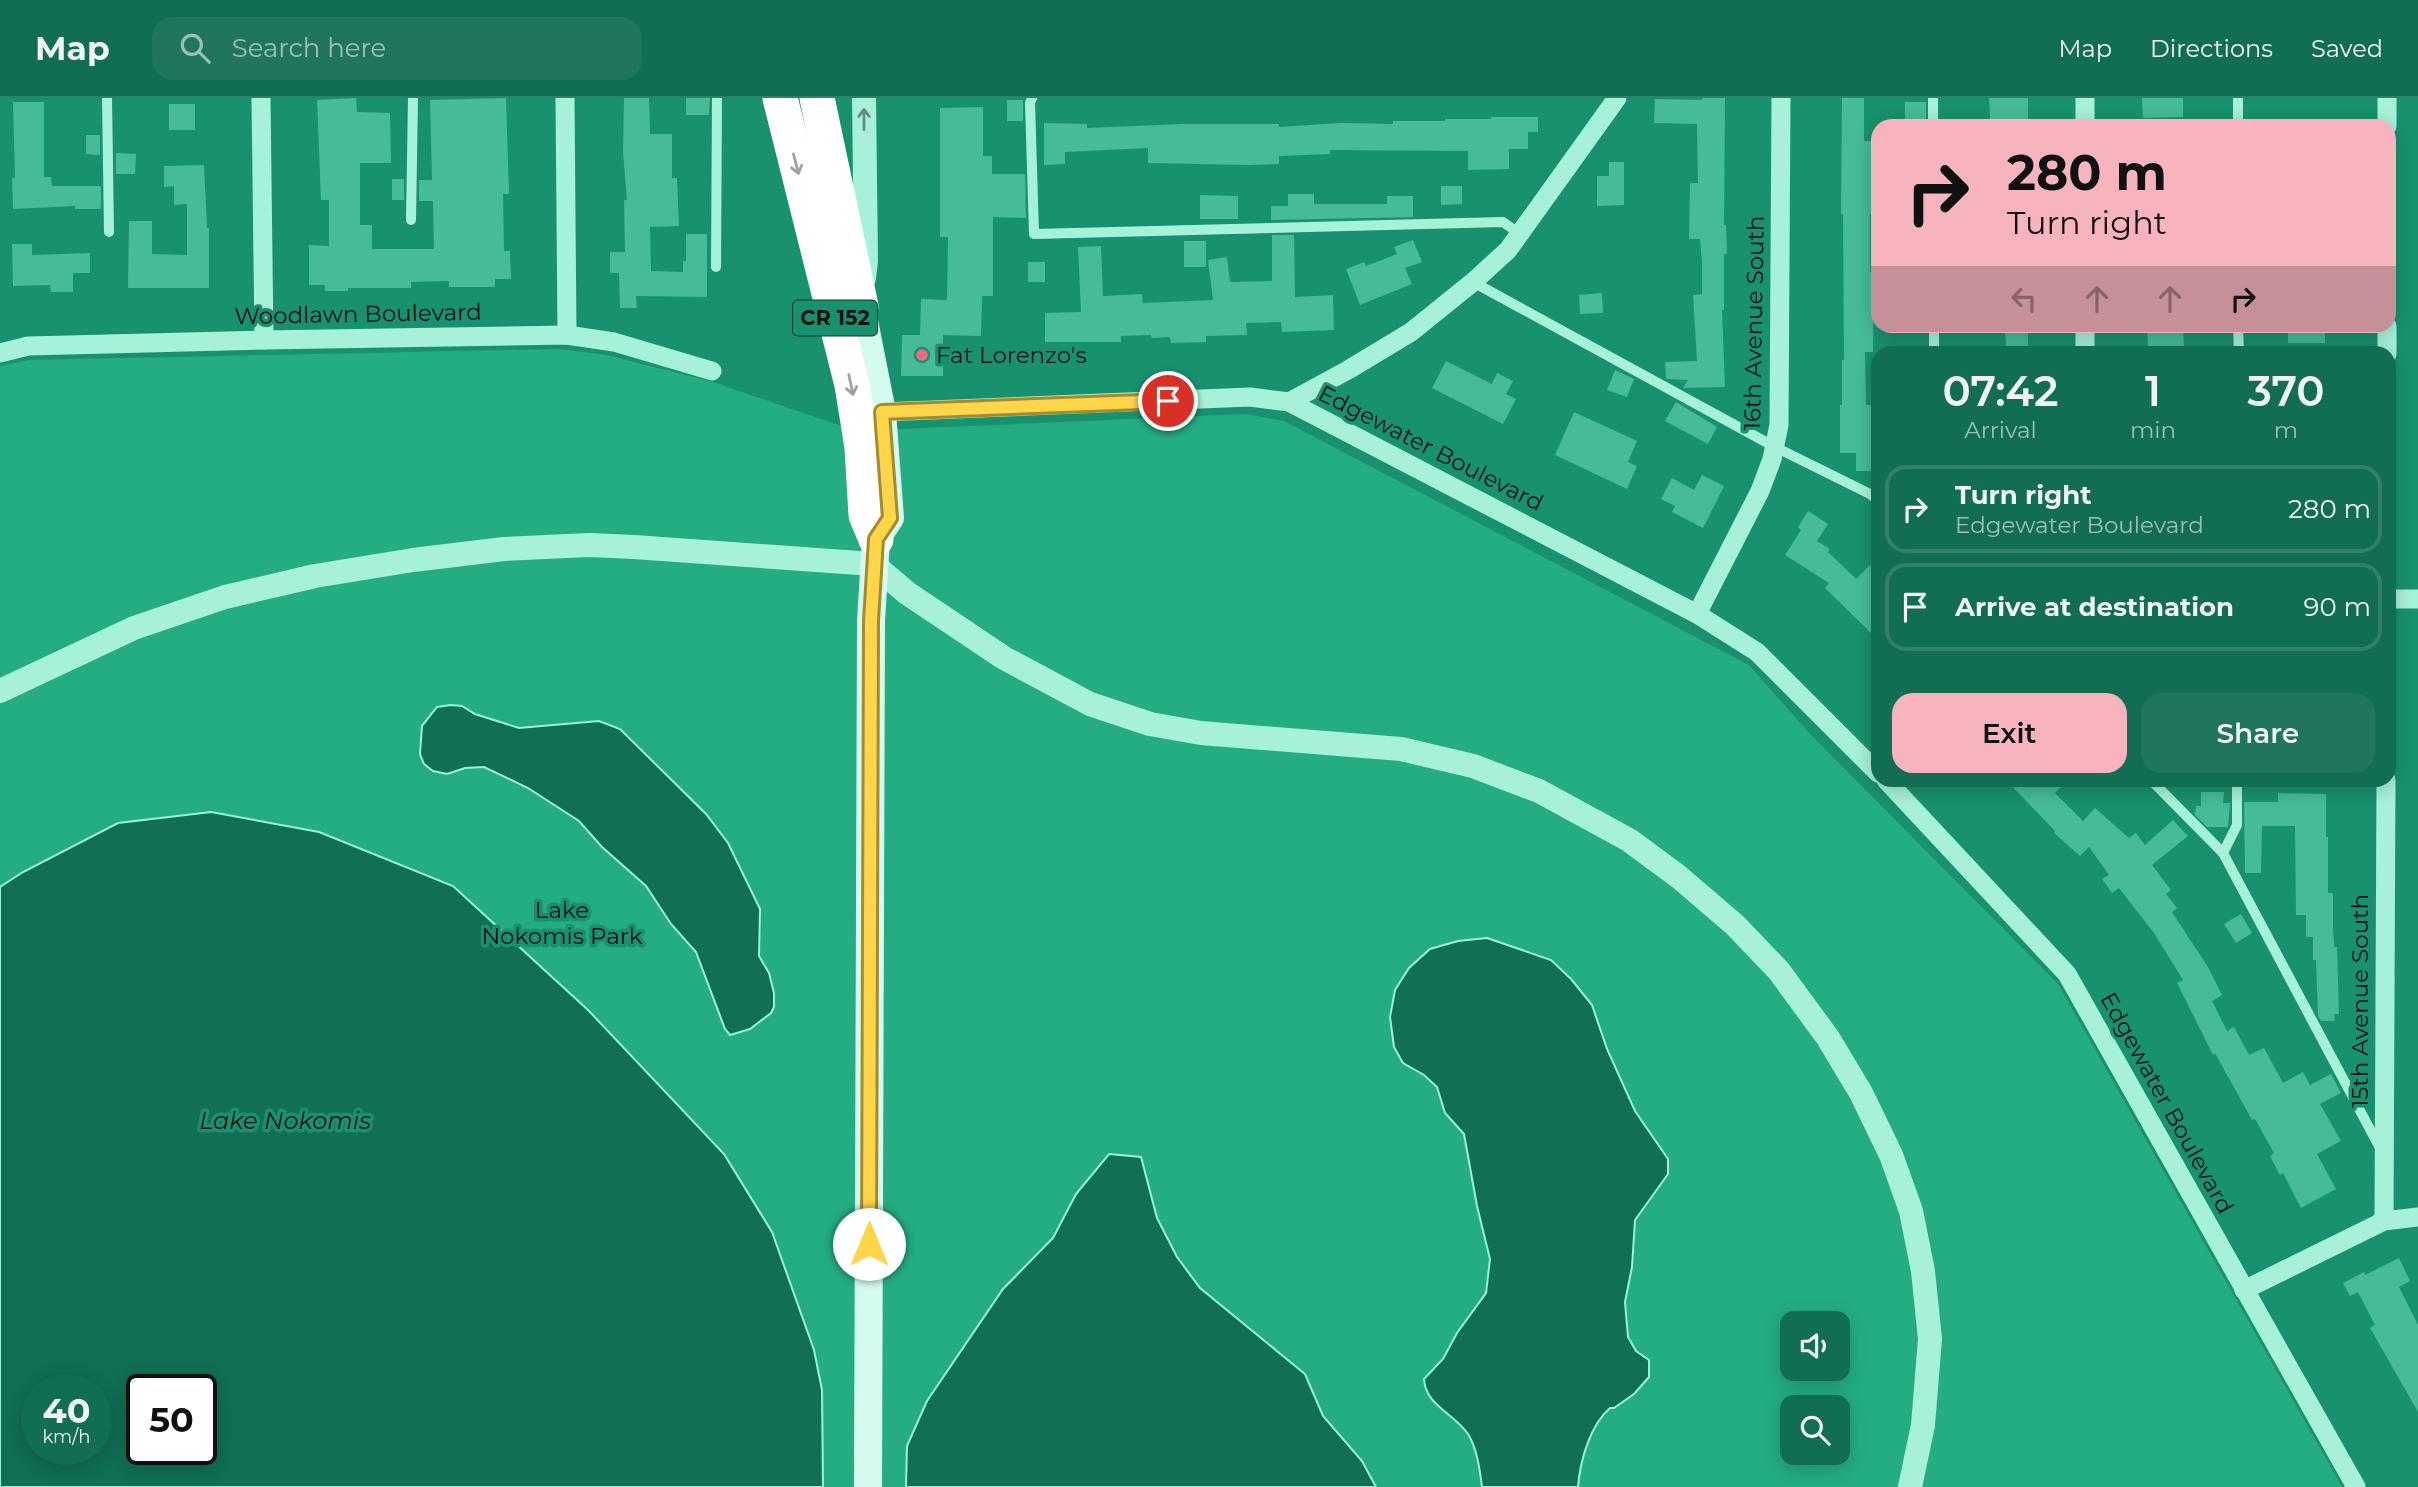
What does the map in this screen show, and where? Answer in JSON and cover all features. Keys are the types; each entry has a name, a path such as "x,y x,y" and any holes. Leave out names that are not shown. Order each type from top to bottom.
{"highway":[{"name":"CR 152","path":"780,98 852,385 862,447 866,515 874,552"},
{"name":"CR 152","path":"817,98 861,306"}],"main road":[{"name":"CR 152","path":"861,306 882,412 890,518 874,552 870,635 868,1487"}],"street":[{"path":"261,98 264,340"},
{"path":"565,98 567,335"},
{"path":"861,306 866,261 864,98"},
{"path":"1289,402 1411,332 1508,250 1617,98"},
{"name":"16th Avenue South","path":"1697,614 1760,491 1775,447 1779,425 1781,98"},
{"path":"2085,98 2085,119"},
{"path":"2387,98 2387,119"},
{"name":"Woodlawn Boulevard","path":"0,353 28,346 567,335 614,342 712,371"},
{"name":"Edgewater Boulevard","path":"882,412 1250,397 1289,402 1697,614 1757,652 1871,765"},
{"path":"0,691 134,628 225,597 315,576 413,560 504,549 589,545 874,552 907,593 1004,659 1090,704 1150,724 1201,733 1401,749 1473,766 1539,791 1629,840 1679,877 1735,925 1779,971 1828,1038 1861,1093 1891,1155 1910,1211 1923,1271 1930,1339 1923,1424 1910,1487"},
{"path":"2396,599 2418,599"},
{"name":"Edgewater Boulevard","path":"1901,787 2067,974 2356,1487"},
{"name":"15th Avenue South","path":"2384,1221 2386,787"},
{"path":"2244,1290 2384,1221 2418,1217"}],"lane":[{"path":"107,98 109,232"},
{"path":"411,220 414,98"},
{"path":"716,98 716,267"},
{"path":"1032,98 1034,234 1503,222 1521,234"},
{"path":"1933,98 1934,119"},
{"path":"2238,98 2238,119"},
{"path":"1473,282 1775,447 1871,495"},
{"path":"2158,787 2223,853 2384,1156"},
{"path":"2223,853 2237,825 2237,787"}],"green space":[{"name":"Lake Nokomis Park","path":"557,349 607,355 713,382 847,428 902,429 1245,414 1284,421 1749,665 1809,733 2058,984 2342,1487 0,1487 0,366 28,360"}],"water":[{"path":"462,706 475,714 519,728 599,721 620,729 706,814 728,843 760,909 759,956 769,973 774,993 771,1013 750,1029 730,1035 725,1029 696,952 671,924 646,886 602,847 579,821 528,788 484,767 465,768 447,774 433,771 424,764 420,754 422,726 437,707"},
{"name":"Lake Nokomis","path":"211,812 319,832 453,886 588,1010 724,1154 772,1232 814,1350 822,1390 823,1487 0,1487 0,887 23,872 118,823"},
{"path":"1487,938 1551,960 1571,979 1592,1005 1607,1049 1635,1111 1668,1159 1668,1174 1635,1220 1632,1267 1625,1302 1628,1337 1636,1351 1649,1360 1649,1377 1634,1394 1610,1408 1597,1424 1584,1455 1578,1487 1482,1487 1478,1460 1468,1434 1429,1396 1424,1379 1443,1359 1457,1333 1486,1293 1490,1259 1464,1134 1445,1113 1437,1087 1424,1075 1403,1063 1394,1047 1390,1017 1395,990 1409,968 1430,949 1458,941"},
{"path":"1109,1154 1141,1157 1157,1218 1177,1257 1200,1288 1305,1374 1323,1416 1362,1461 1376,1487 906,1487 907,1446 927,1401 1003,1289 1053,1238 1076,1194"}],"building":[{"path":"356,98 357,112 390,113 391,163 360,163 360,225 372,225 372,249 434,249 433,201 419,201 419,180 432,180 430,100 506,98 509,194 503,194 504,251 510,251 511,279 495,279 495,287 449,287 449,281 411,282 411,288 348,288 348,291 325,291 325,285 309,285 309,245 329,246 329,200 321,200 317,100"},
{"path":"624,98 649,98 650,134 672,134 672,178 677,178 679,226 650,227 651,271 683,272 683,261 686,261 686,234 707,234 707,297 636,296 637,308 620,308 619,273 610,273 610,252 625,252 624,200 627,200 623,152"},
{"path":"686,98 710,98 709,115 686,115"},
{"path":"1725,98 1724,225 1727,254 1724,254 1722,310 1725,387 1683,388 1688,380 1666,379 1665,362 1697,361 1693,295 1702,294 1702,263 1700,239 1689,239 1690,183 1698,183 1697,124 1654,123 1655,99"},
{"path":"1842,98 1864,98 1864,141 1871,141 1870,272 1873,346 1871,352 1865,352 1866,405 1871,405 1871,471 1856,471 1856,453 1840,453 1844,360"},
{"path":"1989,98 2028,98 2028,119 1990,119"},
{"path":"2142,98 2183,98 2183,117 2143,118"},
{"path":"1007,100 1023,100 1023,121 1007,121"},
{"path":"13,102 44,102 44,177 51,177 52,186 101,186 101,209 75,209 75,206 13,209"},
{"path":"1905,102 1926,102 1926,119 1905,119"},
{"path":"169,104 195,104 195,130 169,130"},
{"path":"983,107 983,156 992,156 992,174 1025,174 1026,218 993,217 993,296 982,296 981,336 943,335 943,376 901,376 902,335 920,335 921,299 947,300 948,237 940,237 940,108"},
{"path":"1538,117 1538,132 1528,132 1528,149 1509,149 1509,169 1468,170 1468,151 1330,150 1330,154 1279,156 1279,164 1249,165 1148,163 1148,148 1065,152 1065,164 1044,165 1044,123 1087,124 1087,128 1182,124 1279,124 1279,127 1342,123 1393,124 1393,121 1445,121"},
{"path":"86,135 100,135 100,155 86,154"},
{"path":"116,153 136,154 135,174 116,174"},
{"path":"1609,162 1624,162 1624,205 1597,206 1597,176 1609,176"},
{"path":"204,165 209,228 209,288 128,288 129,221 152,221 152,254 187,255 187,204 174,205 174,186 164,187 164,166"},
{"path":"392,179 404,179 404,200 392,200"},
{"path":"1441,186 1462,186 1462,204 1441,205"},
{"path":"1288,194 1314,194 1314,204 1387,204 1387,196 1413,196 1413,217 1271,220 1271,206 1288,206"},
{"path":"1200,195 1238,196 1238,219 1200,219"},
{"path":"1272,235 1294,235 1295,297 1333,295 1334,330 1282,332 1281,322 1246,323 1247,335 1206,336 1206,342 1171,343 1170,337 1152,338 1151,335 1121,336 1121,342 1045,342 1045,313 1081,312 1078,247 1101,246 1103,296 1142,294 1143,303 1213,300 1208,260 1227,257 1230,282 1272,281"},
{"path":"1413,240 1422,262 1405,268 1412,284 1360,305 1346,269 1364,262 1366,266 1397,254 1394,247"},
{"path":"1184,241 1206,241 1206,267 1184,267"},
{"path":"12,244 32,244 32,255 90,253 90,273 73,273 73,292 51,292 50,285 13,286"},
{"path":"1028,262 1045,262 1045,282 1028,282"},
{"path":"1602,293 1603,313 1580,314 1579,295"},
{"path":"2005,333 2028,333 2028,346 2006,346"},
{"path":"2147,333 2183,333 2184,346 2148,346"},
{"path":"2288,333 2325,333 2325,343 2288,343"},
{"path":"1446,361 1492,384 1497,373 1513,381 1506,394 1516,399 1503,424 1432,388"},
{"path":"1615,370 1634,379 1627,397 1607,390"},
{"path":"1676,402 1717,427 1708,444 1665,421"},
{"path":"1574,412 1637,441 1628,462 1637,466 1627,489 1555,455"},
{"path":"1702,475 1724,486 1703,528 1672,512 1675,506 1661,499 1672,478 1694,490"},
{"path":"1808,511 1828,524 1817,541 1830,549 1828,552 1856,579 1871,564 1871,633 1825,588 1829,583 1785,555 1801,530 1798,527"},
{"path":"2013,787 2061,787 2055,793 2083,821 2095,808 2129,838 2136,833 2145,845 2173,820 2188,836 2152,865 2171,890 2166,894 2177,908 2172,912 2208,967 2222,995 2212,1001 2227,1031 2234,1027 2249,1055 2264,1048 2283,1083 2303,1072 2310,1085 2331,1074 2341,1093 2320,1104 2341,1141 2317,1154 2336,1189 2301,1208 2283,1173 2280,1175 2270,1156 2274,1153 2255,1119 2252,1120 2215,1053 2213,1055 2177,983 2183,980 2154,933 2119,888 2112,893 2102,879 2109,875 2089,847 2080,856 2054,833"},
{"path":"2201,792 2224,792 2223,803 2230,803 2228,827 2207,827 2195,815 2196,806 2201,806"},
{"path":"2278,793 2326,794 2328,893 2333,893 2334,947 2337,947 2339,1014 2334,1014 2335,1021 2321,1021 2318,1016 2313,937 2306,937 2306,915 2296,915 2295,826 2262,826 2261,873 2245,873 2244,802 2278,802"},
{"path":"2241,914 2252,933 2236,943 2224,924"},
{"path":"2399,1258 2410,1281 2399,1287 2418,1325 2418,1412 2370,1328 2375,1325 2358,1292 2350,1296 2343,1283"}],"place":[{"name":"Fat Lorenzo's","path":"922,355"}],"route":[{"path":"869,1244 871,621 876,539 890,518 882,412 1168,401"}]}
